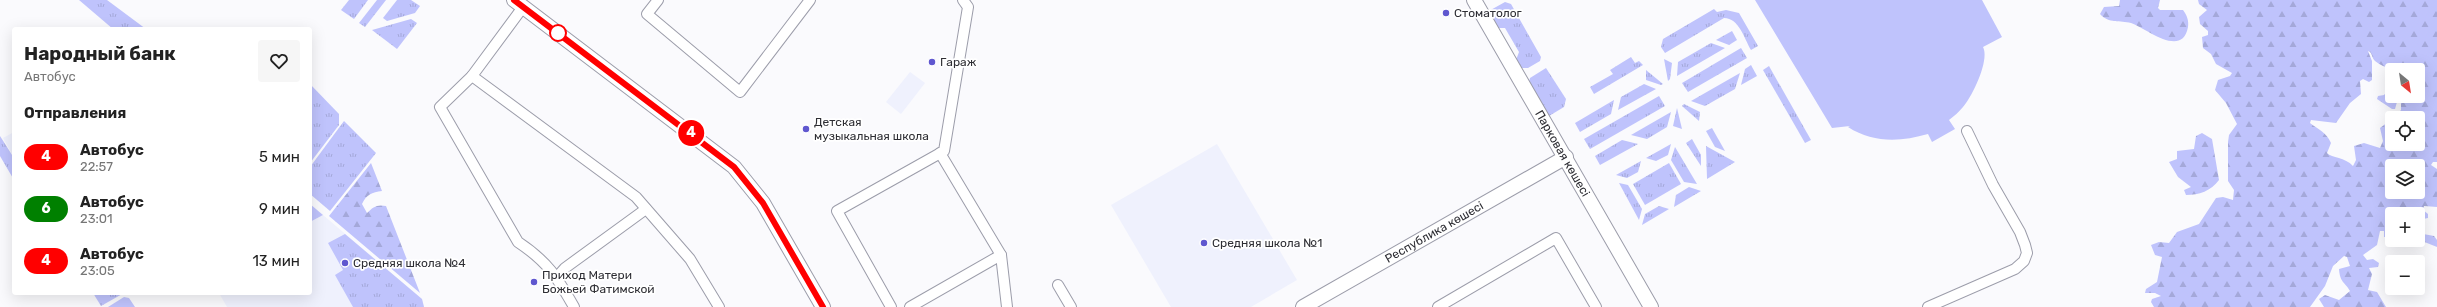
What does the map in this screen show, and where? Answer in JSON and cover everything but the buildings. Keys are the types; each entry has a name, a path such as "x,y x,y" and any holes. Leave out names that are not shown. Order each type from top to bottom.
{"street":[{"path":"658,0 647,14 740,92 810,0"},
{"path":"891,307 837,212 944,151 968,7 963,0"},
{"name":"Парковая көшесі","path":"1474,0 1566,157 1651,307"},
{"path":"574,307 557,277 538,256 518,242 440,107 472,76 519,4 734,167 763,203 823,307"},
{"path":"472,76 636,197 690,259 719,307"},
{"path":"1928,307 2015,269 2024,261 2027,253 2020,232 1993,185 1967,131"},
{"path":"940,153 1001,255 1007,307"},
{"name":"Республика көшесі","path":"1303,307 1566,157"},
{"path":"557,277 564,268 646,209"},
{"path":"1438,307 1556,238 1596,307"},
{"path":"910,307 1001,255"},
{"path":"1058,285 1071,307"}],"shaded area":[{"path":"910,72 925,83 901,114 886,102"},
{"path":"12,133 12,154 3,138"},
{"name":"Средняя школа №1","path":"1217,144 1297,280 1251,307 1171,307 1111,205"},
{"name":"Средняя школа №4","path":"323,215 422,299 424,307 227,307 220,295 312,295 312,221"}],"green space":[{"path":"79,0 107,0 143,27 111,27"},
{"path":"349,0 368,0 354,19 341,10"},
{"path":"377,0 386,0 365,27 359,23"},
{"path":"397,0 411,0 420,6 415,13 387,21 383,18"},
{"path":"1755,0 1982,0 2002,37 1983,47 1985,53 1984,60 1975,87 1967,102 1949,120 1955,129 1932,142 1928,134 1907,139 1887,140 1867,136 1848,127 1850,126 1832,128"},
{"path":"2120,0 2160,0 2158,8 2160,10 2183,10 2187,16 2188,23 2184,36 2179,41 2163,39 2131,23 2107,19 2100,14 2104,7 2119,6"},
{"path":"2198,0 2437,0 2437,162 2433,162 2431,165 2437,169 2437,207 2385,207 2385,237 2384,231 2380,231 2377,245 2363,255 2367,260 2373,259 2379,263 2378,267 2369,268 2372,274 2368,290 2377,292 2386,307 2324,307 2319,299 2325,295 2339,300 2350,291 2342,280 2339,269 2350,266 2347,257 2344,256 2333,266 2325,286 2310,307 2154,307 2151,302 2152,299 2161,296 2155,293 2145,293 2146,289 2157,282 2162,257 2155,255 2151,245 2159,242 2169,243 2177,232 2199,224 2216,198 2223,197 2233,200 2234,190 2228,181 2228,142 2229,135 2237,124 2226,103 2215,90 2218,80 2230,76 2232,73 2216,64 2211,54 2203,48 2202,37 2208,35 2208,31 2200,24 2199,17 2207,10 2199,4","holes":["2368,51 2371,53 2375,61 2385,67 2385,63 2425,63 2425,103 2401,103 2400,111 2425,111 2425,151 2385,151 2385,124 2380,128 2383,141 2380,148 2364,143 2354,146 2356,160 2353,166 2343,159 2329,155 2327,153 2331,143 2329,139 2310,123 2311,120 2336,123 2350,103 2361,94 2360,81 2363,79 2369,82 2372,80 2372,61"]},
{"path":"1505,2 1511,4 1541,57 1540,61 1528,68 1520,68 1516,60 1519,52 1505,28 1496,28 1487,12"},
{"path":"1714,9 1717,12 1726,10 1739,13 1758,46 1751,50 1734,21 1724,18 1665,53 1661,47 1663,39"},
{"path":"411,19 417,23 397,49 372,30"},
{"path":"1732,31 1737,40 1729,45 1716,40"},
{"path":"1711,43 1725,48 1677,76 1678,62"},
{"path":"1741,48 1747,58 1688,92 1682,83"},
{"path":"1631,57 1635,63 1639,61 1643,65 1594,94 1590,87 1613,74 1610,70"},
{"path":"1664,59 1672,63 1670,79 1668,81"},
{"path":"1751,65 1757,76 1741,85 1745,69"},
{"path":"1769,66 1811,140 1805,143 1763,70"},
{"path":"1546,68 1566,99 1564,107 1549,116 1529,82 1530,78"},
{"path":"1646,70 1663,84 1661,85 1646,80"},
{"path":"1740,73 1735,89 1705,106 1691,101"},
{"path":"1644,84 1656,89 1618,110 1621,97"},
{"path":"312,86 339,114 339,125 312,160"},
{"path":"2385,94 2385,103 2397,103 2395,109 2392,109 2377,99 2378,96"},
{"path":"1659,96 1665,106 1590,149 1584,139"},
{"path":"1614,100 1611,114 1580,132 1575,123"},
{"path":"1684,104 1700,112 1699,121 1682,106"},
{"path":"1677,108 1682,129 1673,126"},
{"path":"1671,112 1667,127 1647,139 1631,135"},
{"path":"344,121 376,153 330,211 312,196 312,164"},
{"path":"1712,128 1725,151 1715,147 1706,131"},
{"path":"2202,133 2212,139 2219,180 2216,184 2204,192 2186,195 2184,190 2191,187 2178,177 2169,162 2177,159 2177,151 2194,149 2196,136"},
{"path":"0,136 12,155 12,177 0,156"},
{"path":"1692,139 1701,155 1701,166 1686,143"},
{"path":"1622,140 1638,144 1600,165 1595,156"},
{"path":"1671,144 1668,155 1656,161 1646,158"},
{"path":"1706,146 1735,162 1707,179"},
{"path":"1675,147 1697,184 1684,182 1671,160"},
{"path":"1641,161 1638,172 1627,178 1616,175"},
{"path":"371,163 382,191 370,194 365,198 362,204 367,213 375,206 386,206 420,293 329,216"},
{"path":"1669,163 1681,184 1645,205 1633,184"},
{"path":"1619,183 1628,185 1642,209 1639,220"},
{"path":"1689,187 1701,191 1674,207 1676,195"},
{"path":"312,206 323,215 312,221"},
{"path":"1659,206 1669,209 1642,225 1645,214"},
{"path":"2425,212 2428,214 2428,218 2425,219"},
{"path":"345,234 422,299 424,307 353,307 335,275 343,270 328,243"},
{"path":"2425,234 2434,236 2437,240 2437,247 2425,242"},
{"path":"94,295 120,295 101,306"},
{"path":"124,297 129,298 135,307 108,307"}],"bus line":[{"name":"4","path":"514,0 702,140 734,167 748,182 763,203 823,307"}],"place":[{"name":"Стоматолог","path":"1446,13"},
{"name":"Гараж","path":"932,62"},
{"name":"Детская музыкальная школа","path":"806,129"},
{"name":"Средняя школа №1","path":"1204,243"},
{"name":"Средняя школа №4","path":"345,263"},
{"name":"Приход Матери Божьей Фатимской","path":"534,282"}]}
